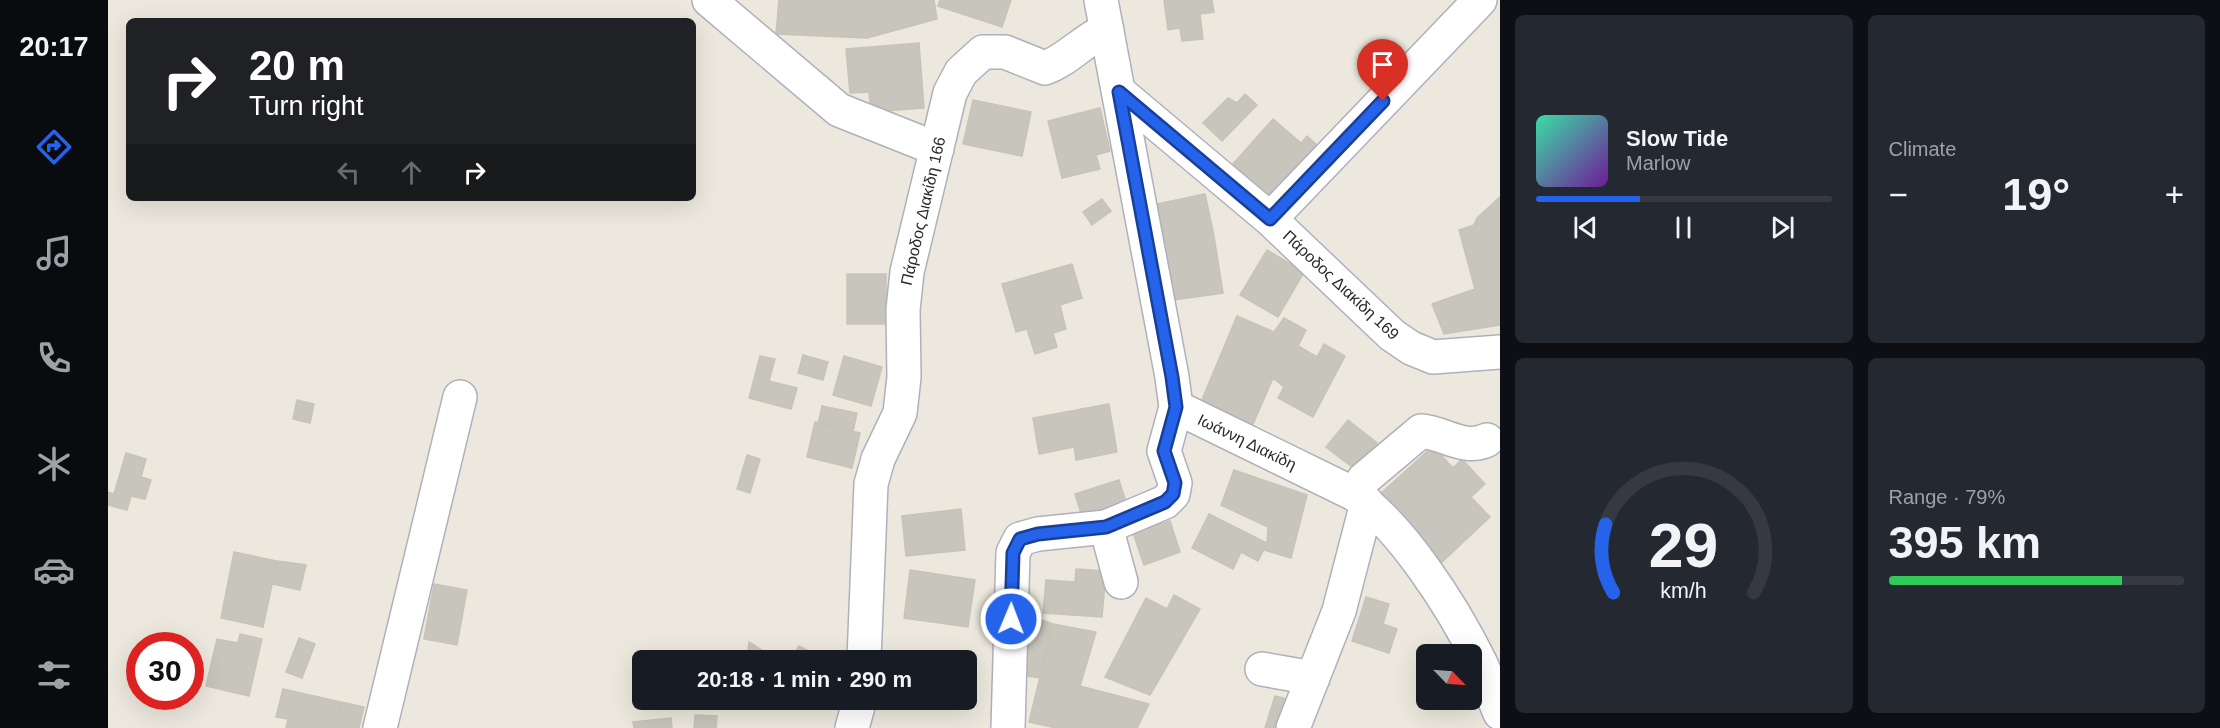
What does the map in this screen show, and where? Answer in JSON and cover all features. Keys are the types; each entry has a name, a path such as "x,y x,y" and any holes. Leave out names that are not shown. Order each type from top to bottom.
{"street":[{"path":"709,0 838,110 937,149"},
{"path":"1270,219 1480,0"},
{"path":"1008,728 1013,553 1020,539 1038,534 1106,527 1165,502 1173,494 1175,483 1164,451 1176,407 1172,377 1104,15"},
{"name":"Πάροδος Διακίδη 166","path":"864,650 871,484 878,459 900,413 904,377 904,290 944,114 956,82 967,66 983,52 1005,52 1045,68 1060,60 1085,40 1104,15"},
{"name":"Πάροδος Διακίδη 169","path":"1119,92 1270,219 1392,334 1411,348 1433,357 1500,352"},
{"path":"380,728 460,398"},
{"name":"Ιωάννη Διακίδη","path":"1176,407 1360,499 1386,523 1490,663 1500,713"},
{"path":"1293,728 1340,611 1364,479 1421,431 1433,432 1476,446 1487,440"},
{"path":"1106,527 1121,582"},
{"path":"1262,669 1313,678"},
{"path":"852,728 857,710"}],"building":[{"path":"779,0 934,0 937,19 867,38 776,34"},
{"path":"940,0 1011,0 1002,27 938,6"},
{"path":"1164,0 1212,0 1214,12 1200,14 1203,39 1182,41 1180,28 1168,30"},
{"path":"919,43 924,108 871,112 869,92 850,93 846,49"},
{"path":"1245,94 1257,105 1222,141 1203,123 1228,98 1237,103"},
{"path":"973,100 1031,112 1022,156 963,144"},
{"path":"1100,108 1110,151 1096,155 1100,169 1062,178 1048,121"},
{"path":"1273,119 1301,143 1261,189 1233,164"},
{"path":"1307,136 1325,152 1279,204 1261,189"},
{"path":"1205,194 1214,236 1166,246 1157,204"},
{"path":"1500,197 1500,325 1444,334 1432,304 1475,289 1459,230 1474,225 1477,218"},
{"path":"1102,199 1111,211 1092,225 1083,212"},
{"path":"1214,236 1223,293 1174,300 1166,246"},
{"path":"1267,250 1304,272 1278,317 1240,295"},
{"path":"1072,264 1082,298 1060,305 1066,329 1053,333 1057,347 1035,354 1027,329 1016,332 1002,284"},
{"path":"847,274 886,274 886,324 847,324"},
{"path":"1237,316 1274,332 1257,371 1273,378 1250,431 1198,409"},
{"path":"1284,318 1306,330 1298,346 1317,357 1324,344 1345,356 1313,417 1278,398 1284,387 1273,378 1257,371 1274,332"},
{"path":"803,355 828,362 823,380 798,373"},
{"path":"760,356 775,359 769,381 797,388 791,409 749,398"},
{"path":"844,356 882,367 871,406 833,395"},
{"path":"297,400 314,404 310,423 293,419"},
{"path":"1109,404 1117,452 1076,460 1074,447 1039,454 1033,418"},
{"path":"822,406 857,413 853,431 818,424"},
{"path":"1348,420 1377,443 1356,470 1326,447"},
{"path":"815,422 860,433 852,468 807,457"},
{"path":"1433,446 1453,468 1462,459 1485,484 1471,497 1490,517 1440,564 1378,496"},
{"path":"126,453 146,459 141,477 151,480 145,499 131,496 127,510 108,505 108,492 114,494"},
{"path":"747,455 760,459 750,493 737,489"},
{"path":"1234,470 1307,495 1291,558 1264,550 1268,527 1221,505"},
{"path":"1119,480 1128,508 1084,523 1075,494"},
{"path":"961,509 965,550 906,556 902,516"},
{"path":"1209,514 1267,543 1258,561 1241,552 1233,569 1192,548"},
{"path":"1170,521 1180,552 1144,565 1133,533"},
{"path":"234,552 277,561 263,627 221,618"},
{"path":"277,561 306,565 300,590 272,584"},
{"path":"1076,569 1106,571 1102,617 1043,613 1046,580 1075,582"},
{"path":"910,570 975,580 968,627 904,618"},
{"path":"434,584 467,590 457,645 424,639"},
{"path":"1174,595 1200,609 1150,695 1105,677 1146,598 1167,609"},
{"path":"1366,597 1389,604 1383,624 1397,629 1389,653 1352,641"},
{"path":"1028,615 1053,624 1040,678 1020,675"},
{"path":"1053,624 1096,632 1080,686 1149,704 1137,728 1056,728 1029,722"},
{"path":"240,634 262,639 249,696 206,686 217,639 238,643"},
{"path":"299,638 315,644 302,678 286,672"},
{"path":"749,642 761,650 748,650"},
{"path":"283,689 341,702 335,728 286,728 288,719 276,717"},
{"path":"1275,696 1287,699 1278,728 1265,728"},
{"path":"341,702 364,707 359,728 335,728"},
{"path":"695,715 717,716 716,728 694,728"},
{"path":"671,718 672,728 634,728 633,722"}],"route":[{"path":"1011,619 1013,553 1020,539 1038,534 1106,527 1165,502 1173,494 1175,483 1164,451 1176,407 1172,377 1119,92 1270,219 1383,101"}]}
